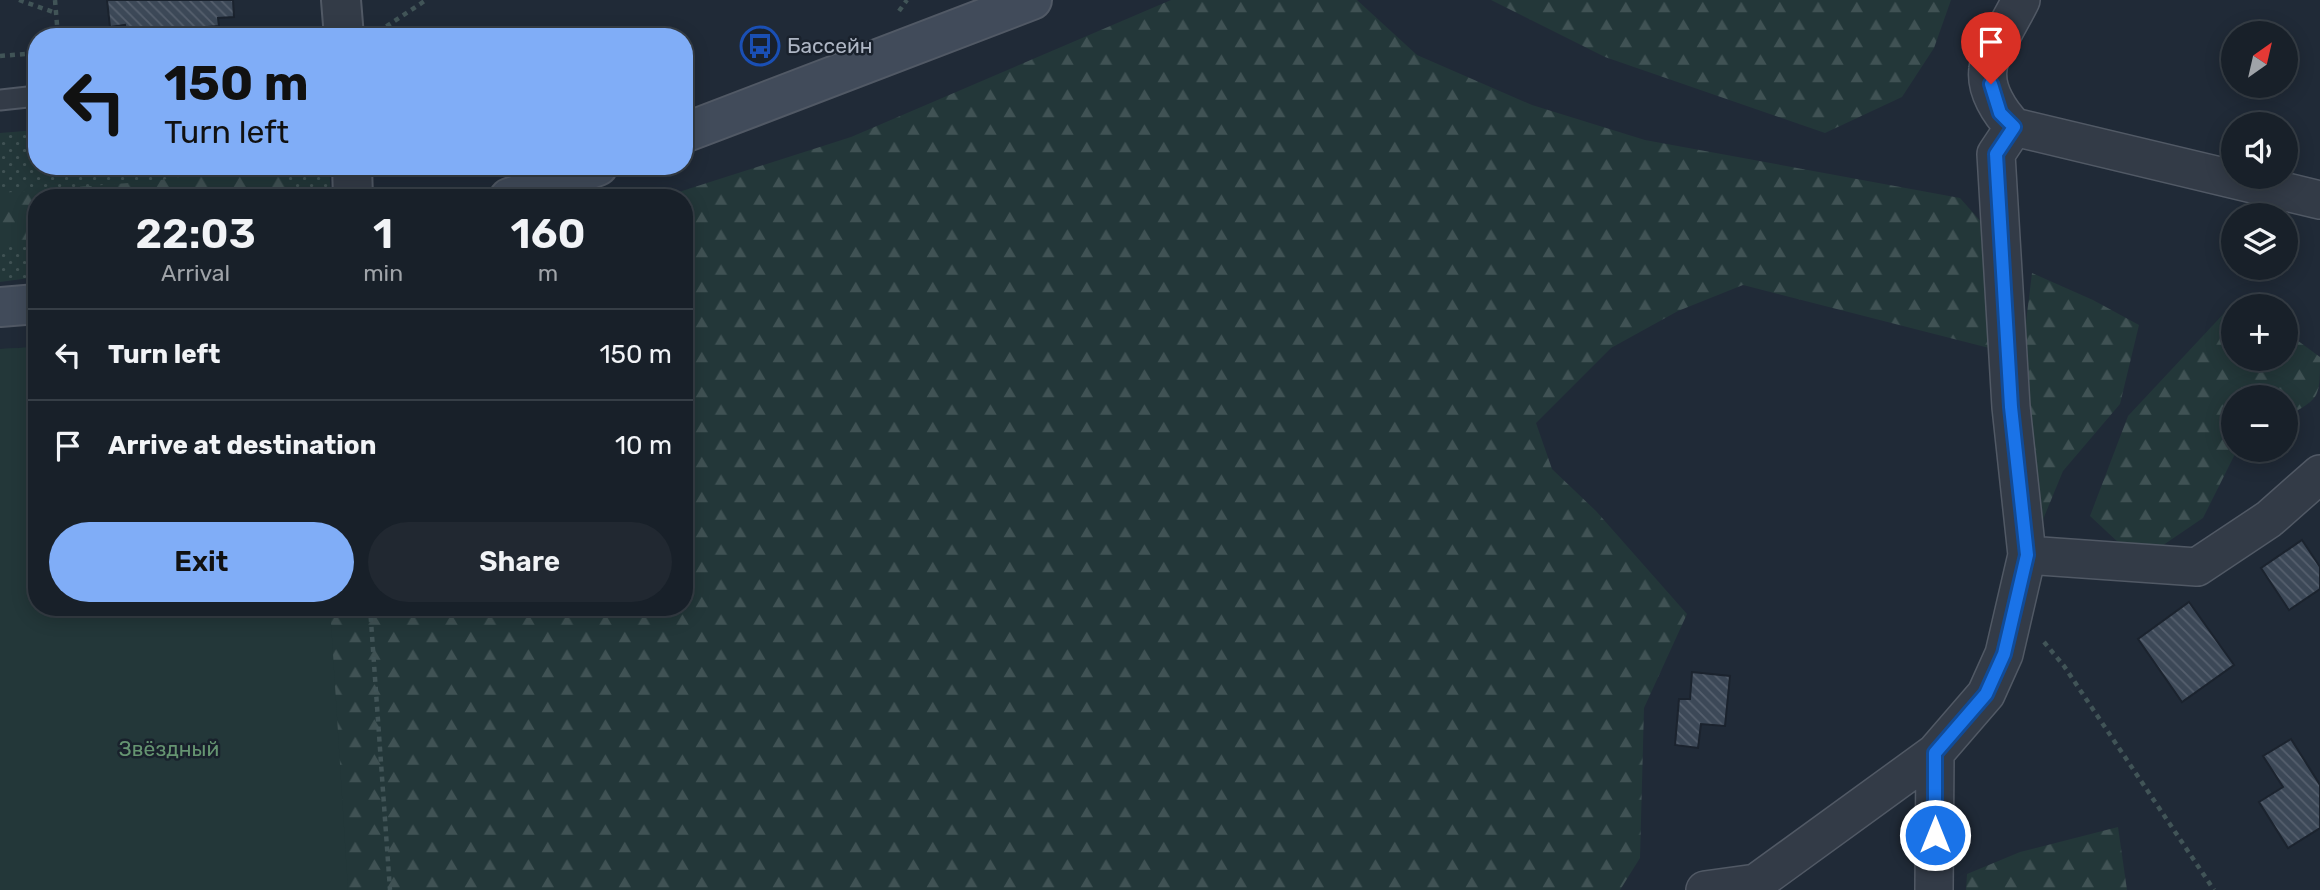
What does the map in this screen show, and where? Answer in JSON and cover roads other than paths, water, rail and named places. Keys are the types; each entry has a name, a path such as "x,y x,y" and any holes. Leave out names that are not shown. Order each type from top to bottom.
{"main road":[{"path":"693,130 1031,0"},
{"path":"534,189 572,175"},
{"path":"0,307 28,305"}],"street":[{"path":"341,0 343,28"},
{"path":"2021,0 1988,69 1993,99 2000,113 2014,127 2320,200"},
{"path":"1705,890 1756,883 1935,753 1986,694 2004,654 2017,609 2027,555 2011,407 1996,154 2014,127"},
{"path":"2027,555 2197,567 2269,519 2320,474"},
{"path":"1934,890 1935,753"}],"lane":[{"path":"0,100 28,97"}],"place":[{"name":"Бассейн","path":"760,46"}],"park label":[{"name":"Звёздный","path":"169,749"}]}
